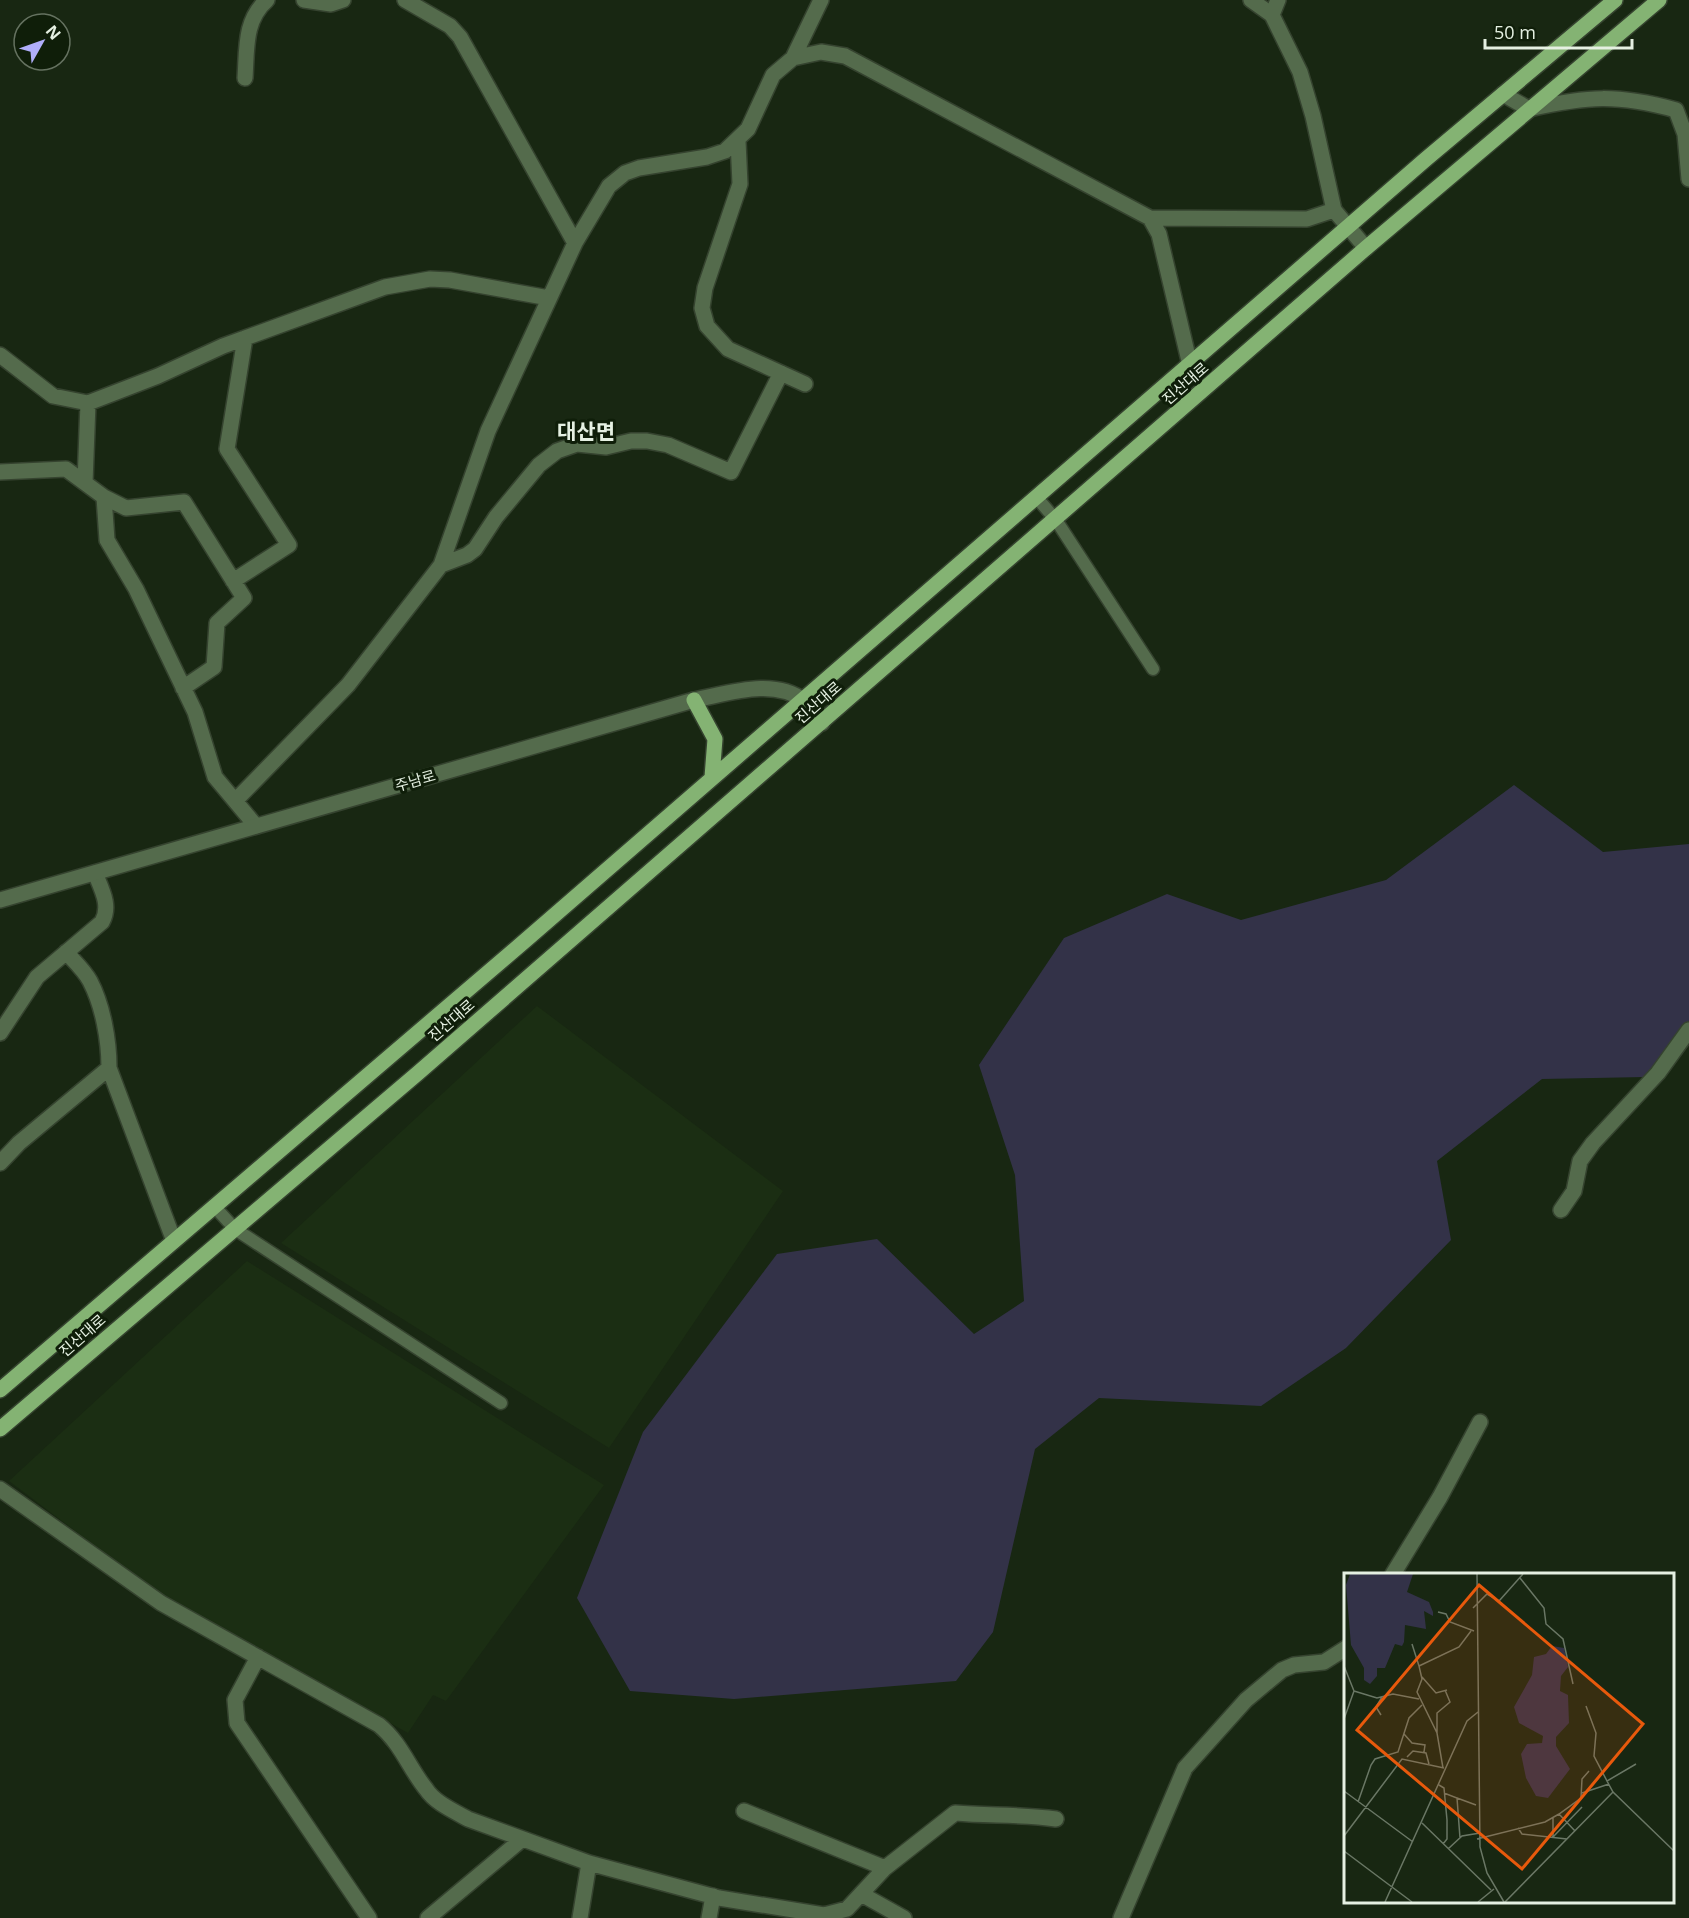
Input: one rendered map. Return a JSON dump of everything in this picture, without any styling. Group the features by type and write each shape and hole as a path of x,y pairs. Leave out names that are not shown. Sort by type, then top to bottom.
{"main road":[{"name":"진산대로","path":"0,1390 527,939 1503,94 1615,0"},
{"name":"진산대로","path":"0,1428 235,1229 822,723 1366,248 1659,0"},
{"path":"694,700 716,739 712,777"}],"street":[{"path":"245,78 249,24 257,9 267,0"},
{"path":"304,0 331,4 343,0"},
{"path":"405,0 450,26 460,37 575,243"},
{"path":"235,801 348,685 441,565 488,431 575,243 609,186 625,172 707,157 725,151 738,141 747,129 773,75 793,58 820,0"},
{"path":"1251,0 1272,15 1300,72 1313,116 1334,210 1366,248"},
{"path":"1272,15 1278,0"},
{"path":"793,58 821,52 845,56 1150,218 1307,219 1334,210"},
{"path":"1503,94 1529,110 1581,98 1651,102 1676,110 1685,134 1689,179"},
{"path":"738,141 740,184 705,288 702,308 707,326 728,349 805,384"},
{"path":"1150,218 1159,234 1190,365"},
{"path":"0,355 53,396 88,403 100,400 245,338 385,287 430,279 450,280 549,298"},
{"path":"233,581 289,545 227,449 245,338"},
{"path":"441,565 476,549 496,517 539,465 557,451 577,444 606,447 631,441 647,441 668,446 731,472 781,373"},
{"path":"85,483 88,403"},
{"path":"0,472 66,469 104,497 126,508 184,502 244,598 217,623 214,667 183,688"},
{"path":"104,497 107,540 136,589 195,712 215,777 256,826"},
{"name":"주남로","path":"0,900 694,700 766,688 783,691 804,700"},
{"path":"804,700 822,723"},
{"path":"0,1033 37,977 102,922 106,914 106,901 95,873"},
{"path":"66,952 89,980 99,1006 109,1047 108,1068 174,1241"},
{"path":"1562,1210 1574,1191 1580,1161 1593,1143 1658,1073 1689,1030"},
{"path":"0,1163 19,1143 108,1068"},
{"path":"1395,1573 1440,1497 1480,1422"},
{"path":"0,1489 161,1603 386,1731 398,1744 426,1791 443,1804 468,1819 520,1840 589,1863 713,1896 824,1915 847,1909 885,1868 955,1813 994,1817 1024,1815 1056,1819"},
{"path":"1121,1918 1185,1768 1246,1700 1282,1670 1294,1665 1324,1662 1344,1649"},
{"path":"258,1657 235,1700 237,1723 369,1918"},
{"path":"744,1811 885,1868"},
{"path":"428,1918 520,1840"},
{"path":"580,1918 589,1863"},
{"path":"862,1895 904,1918"},
{"path":"709,1918 713,1896"}],"lane":[{"path":"1037,498 1056,520 1153,669"},
{"path":"214,1206 235,1229 501,1403"}],"shaded area":[{"path":"1514,785 1603,852 1689,844 1689,1039 1645,1077 1542,1079 1437,1161 1451,1240 1346,1348 1261,1406 1099,1398 1035,1449 993,1632 956,1681 734,1699 630,1691 577,1598 643,1432 777,1254 877,1239 974,1334 1024,1301 1015,1175 979,1065 1064,938 1167,894 1241,920 1386,880"},
{"path":"537,1006 783,1191 609,1448 281,1243"},
{"path":"247,1261 604,1485 446,1701 433,1695 408,1733 161,1596 9,1481"}],"district":[{"name":"대산면","path":"586,431"}]}
